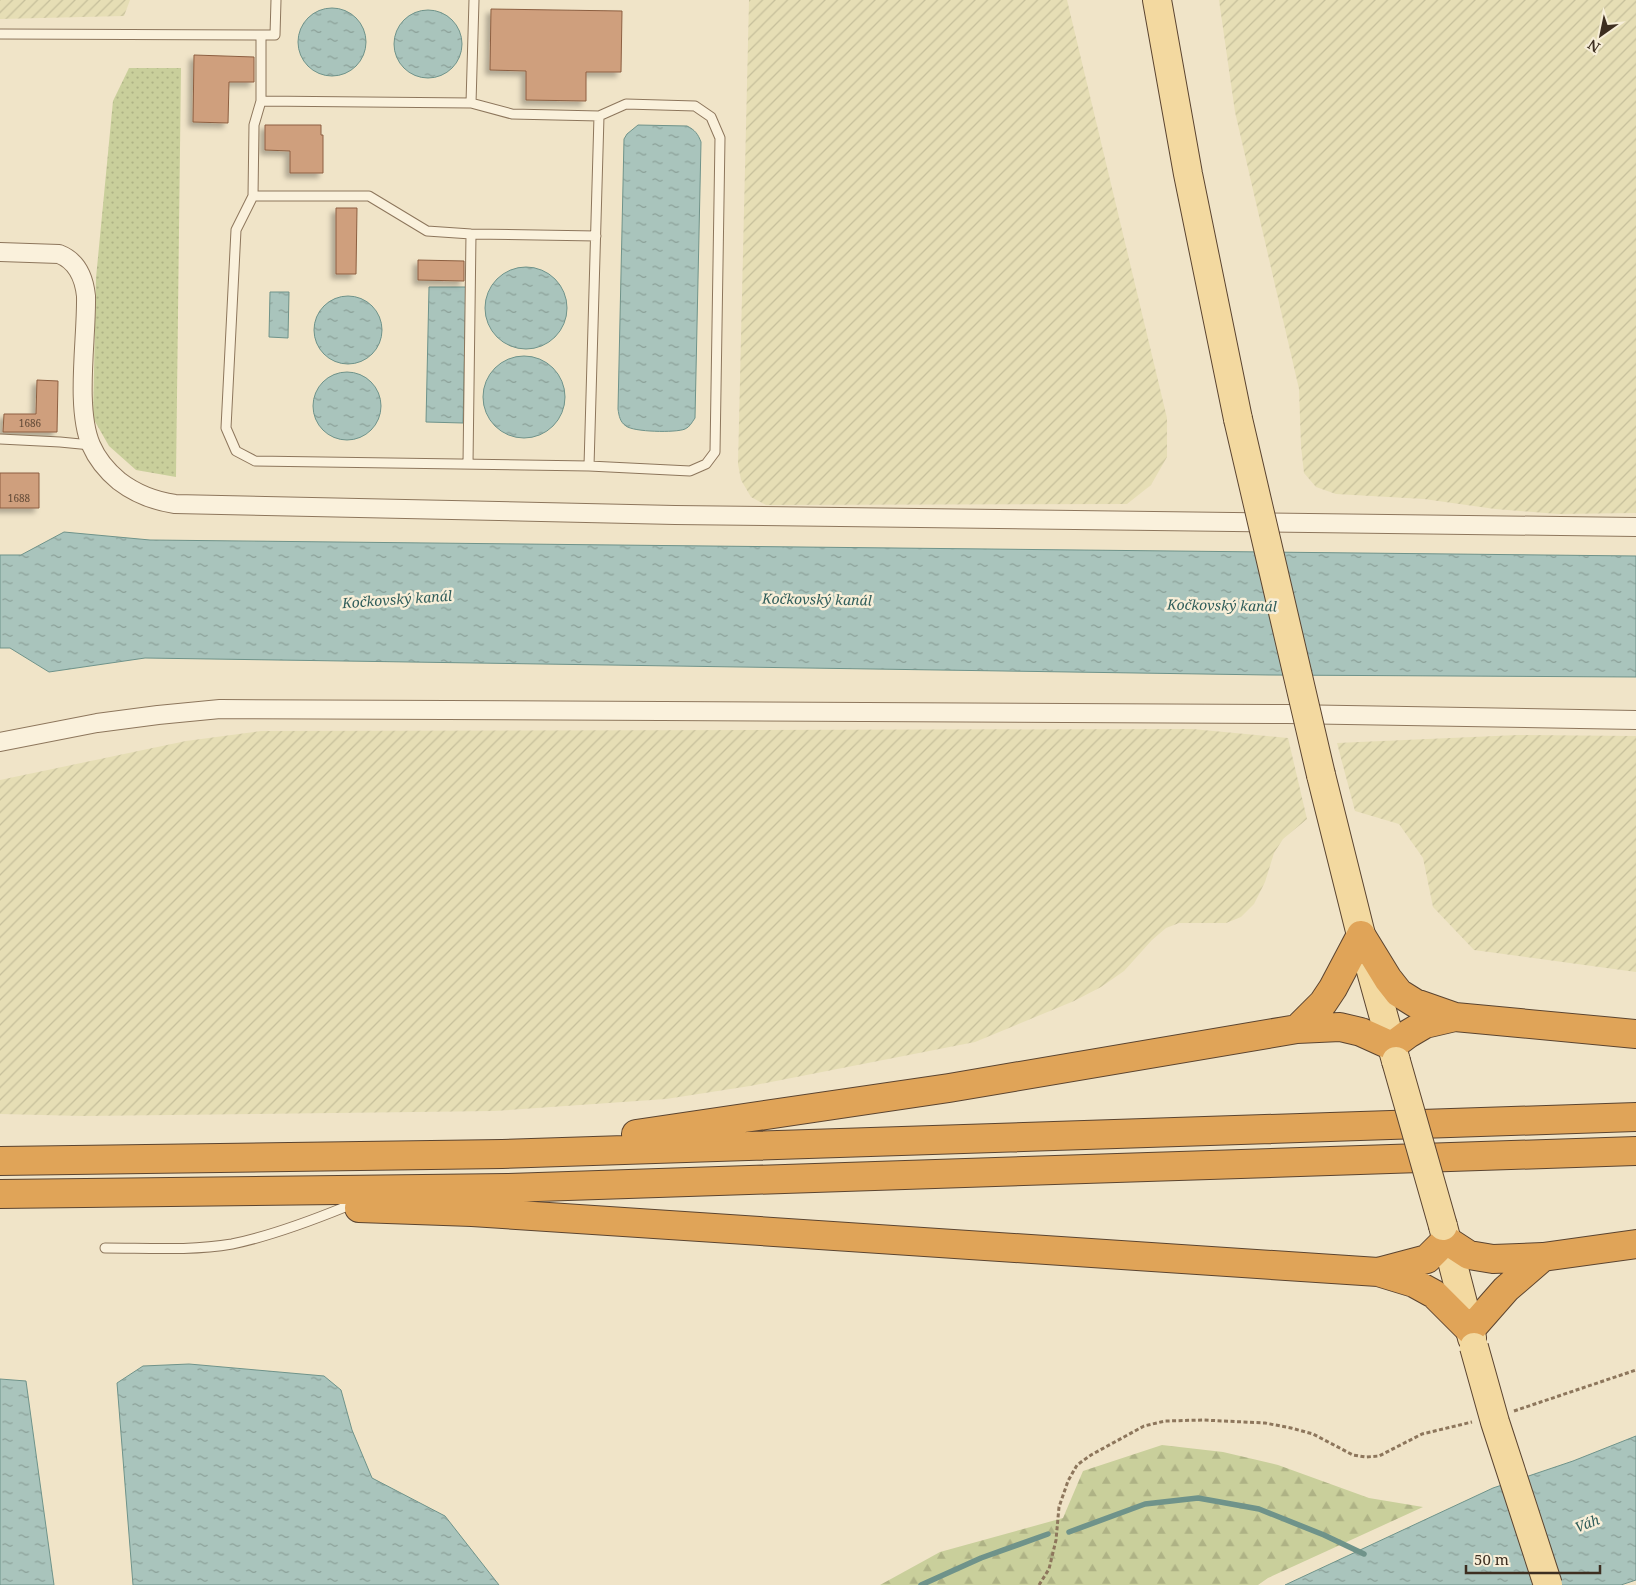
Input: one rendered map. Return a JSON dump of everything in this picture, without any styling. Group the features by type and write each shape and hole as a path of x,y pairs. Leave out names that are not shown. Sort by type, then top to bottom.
{"highway":[{"path":"1297,1028 1328,995 1361,935 1388,979 1399,993 1415,1003 1455,1017 1636,1034"},
{"path":"502,1154 949,1088 1167,1052 1297,1028 1340,1027 1361,1032 1394,1053 1408,1034 1425,1024 1455,1017"},
{"path":"0,1161 502,1154 1636,1117"},
{"path":"0,1194 507,1188 1636,1151"},
{"path":"292,1192 345,1207 472,1212 1378,1272 1414,1283 1434,1294 1472,1339 1506,1289 1543,1257"},
{"path":"1378,1272 1426,1259 1445,1233 1469,1255 1492,1259 1543,1257 1636,1244"}],"main road":[{"path":"1157,0 1194,202 1238,419 1303,700 1361,935 1445,1233 1472,1339 1495,1422 1548,1585"}],"street":[{"path":"0,252 59,254 71,261 79,272 85,286 86,296 83,404 91,445 107,470 136,492 162,502 190,505 675,515 1636,527"},
{"path":"0,742 97,723 158,715 220,710 1277,714 1636,720"}],"lane":[{"path":"0,34 275,35 276,0"},
{"path":"471,103 474,0"},
{"path":"261,35 261,101 254,125 253,196 236,230 226,428 236,451 255,461 589,466 690,471 706,464 715,452 720,138 711,117 694,106 626,104 599,116 512,114 471,103 261,101"},
{"path":"589,466 599,116"},
{"path":"253,196 369,196 427,230 471,234 596,236"},
{"path":"468,464 471,234"},
{"path":"0,439 91,445"},
{"path":"105,1248 199,1248 232,1244 303,1224 345,1207"}],"path":[{"path":"1510,1412 1636,1370"},
{"path":"1039,1585 1050,1568 1056,1540 1059,1507 1068,1481 1077,1465 1091,1455 1144,1426 1165,1421 1203,1420 1265,1423 1313,1434 1353,1455 1366,1457 1379,1456 1422,1434 1472,1422"}],"shaded area":[{"path":"0,0 130,0 124,16 0,19"},
{"path":"749,0 1067,0 1167,418 1167,457 1151,485 1127,504 766,505 751,497 741,480 738,464"},
{"path":"1219,0 1636,0 1636,513 1558,514 1495,509 1424,499 1336,494 1316,487 1304,473 1299,389 1235,112"},
{"path":"1192,729 1288,738 1307,819 1283,839 1274,853 1265,882 1254,904 1241,917 1226,923 1179,923 1166,928 1152,940 1124,971 1101,987 1074,1001 975,1042 750,1086 666,1099 494,1111 84,1116 0,1114 0,780 186,741 261,731"},
{"path":"1518,735 1636,736 1636,972 1474,950 1433,907 1423,858 1399,824 1355,811 1337,743"}],"green space":[{"path":"129,68 181,68 176,477 136,470 109,446 93,418 96,278 113,101"},
{"path":"1162,1445 1223,1452 1278,1465 1369,1498 1423,1507 1268,1578 1258,1585 880,1585 940,1552 1063,1518 1083,1471"}],"water":[{"path":"332,8 345,11 356,18 363,29 366,42 363,55 356,66 345,73 332,76 319,73 308,66 301,55 298,42 301,29 308,18 319,11"},
{"path":"428,10 441,13 452,20 459,31 462,44 459,57 452,68 441,75 428,78 415,75 404,68 397,57 394,44 397,31 404,20 415,13"},
{"path":"638,125 687,126 696,133 701,142 695,418 685,429 673,431 637,430 630,428 621,421 618,409 624,139"},
{"path":"526,267 542,270 555,279 564,292 567,308 564,324 555,337 542,346 526,349 510,346 497,337 488,324 485,308 488,292 497,279 510,270"},
{"path":"429,287 466,287 463,423 426,422"},
{"path":"270,292 289,292 288,338 269,337"},
{"path":"348,296 361,298 372,306 380,317 382,330 380,343 372,354 361,362 348,364 335,362 324,354 316,343 314,330 316,317 324,306 335,298"},
{"path":"524,356 540,360 553,368 561,381 565,397 561,413 553,426 540,434 524,438 508,434 495,426 487,413 483,397 487,381 495,368 508,360"},
{"path":"347,372 360,375 371,382 378,393 381,406 378,419 371,430 360,437 347,440 334,437 323,430 316,419 313,406 316,393 323,382 334,375"},
{"name":"Kočkovský kanál","path":"64,532 150,540 1636,556 1636,677 1269,675 145,658 49,672 10,648 0,648 0,555 21,555"},
{"path":"189,1364 324,1376 341,1390 352,1430 372,1478 445,1516 499,1585 133,1585 117,1383 143,1366"},
{"path":"0,1379 26,1381 54,1585 0,1585"},
{"name":"Váh","path":"1636,1436 1636,1580 1621,1585 1285,1585 1493,1488 1573,1461"}],"building":[{"path":"491,9 622,11 621,72 586,72 586,101 526,100 526,71 490,70"},
{"path":"194,55 254,57 254,82 229,82 228,123 193,122"},
{"path":"265,125 321,125 321,135 323,135 323,173 290,173 290,151 265,150"},
{"path":"336,208 357,208 356,274 336,274"},
{"path":"418,260 464,261 464,281 418,280"},
{"path":"37,380 58,381 57,432 3,432 4,414 36,414"},
{"path":"0,473 39,473 39,508 0,508"}],"waterway":[{"path":"1069,1532 1145,1504 1198,1498 1259,1509 1324,1535 1364,1554"},
{"path":"921,1585 981,1558 1048,1534"}]}
